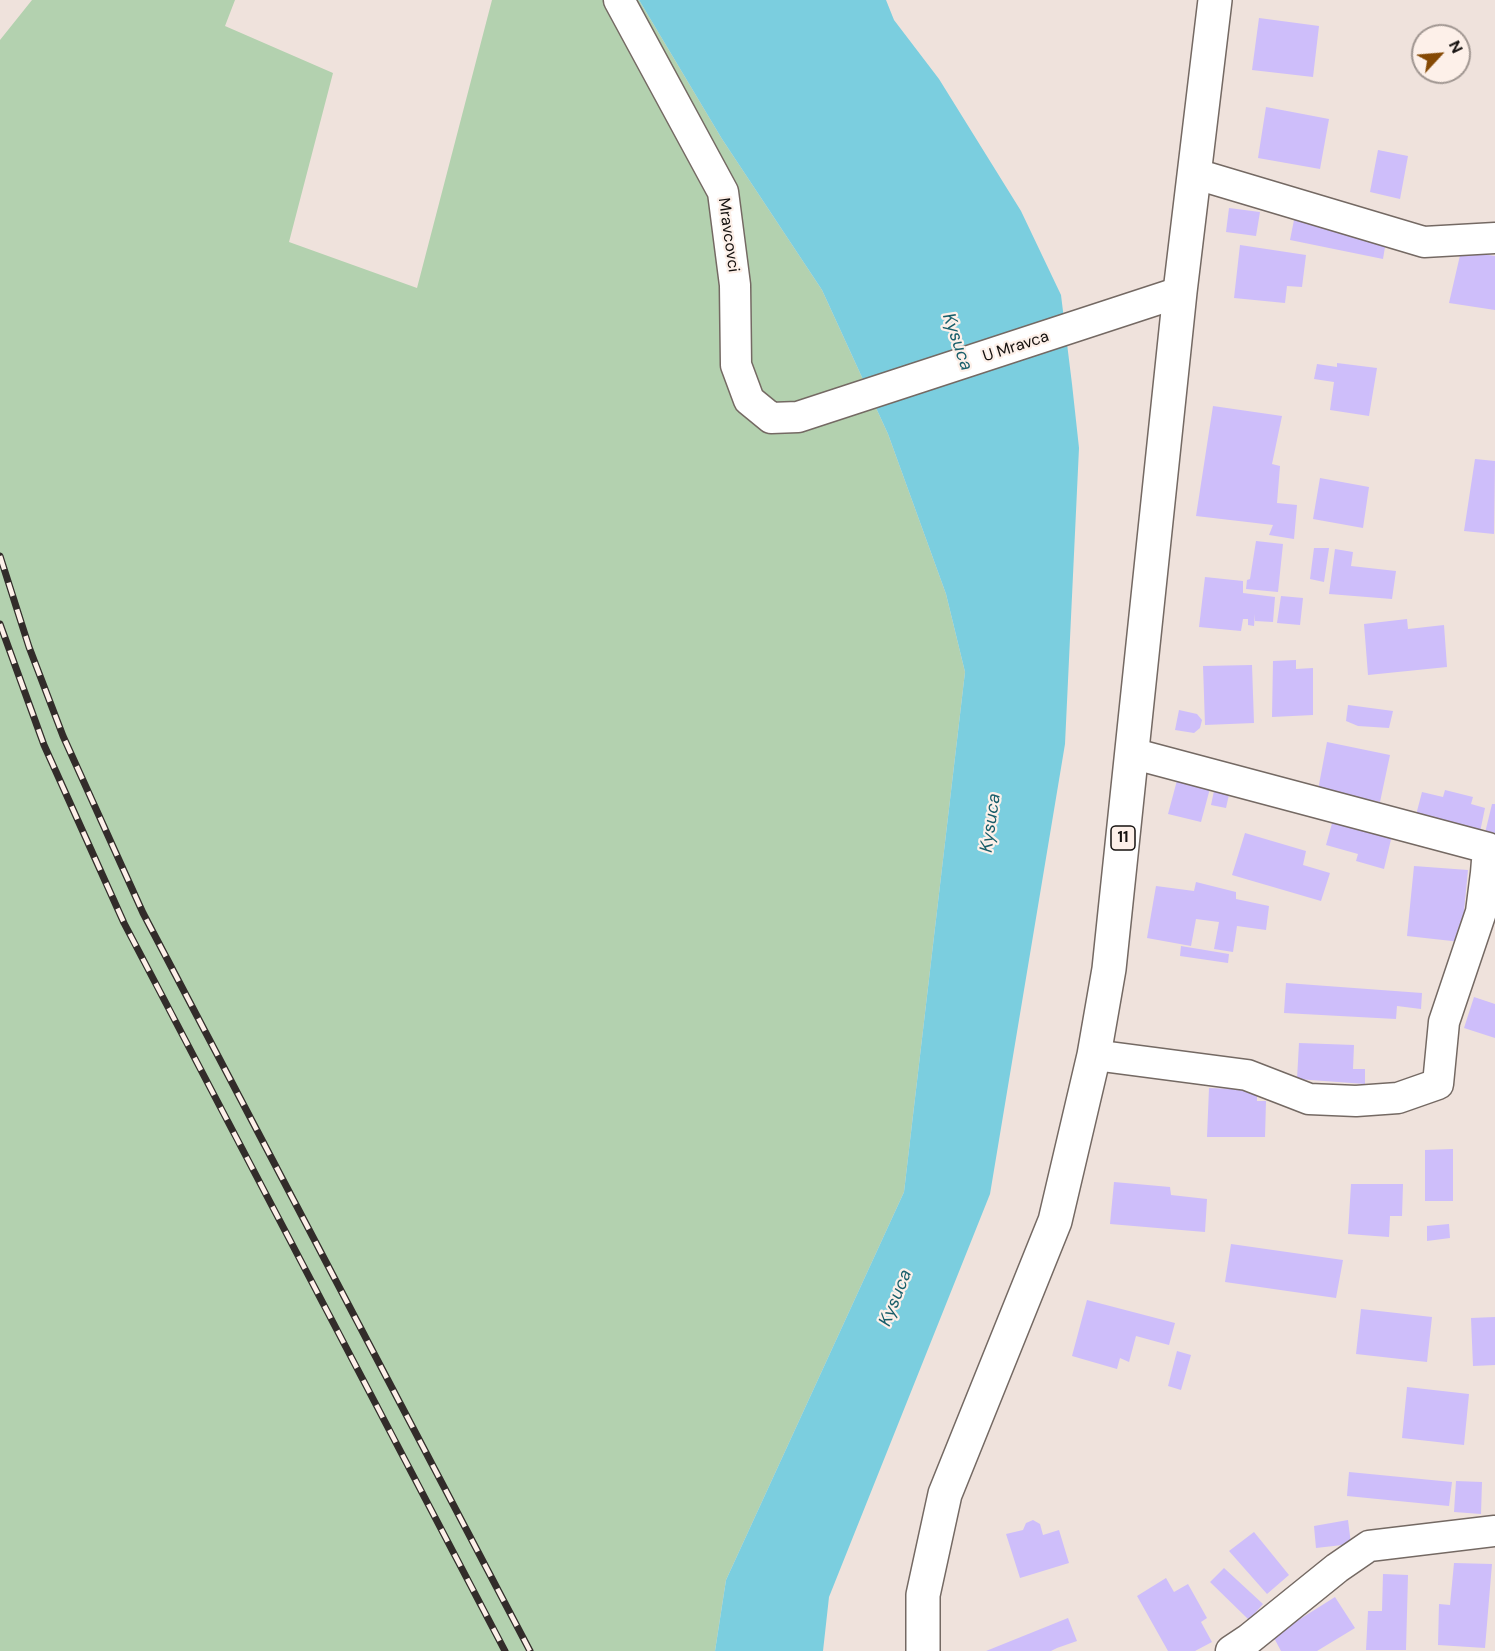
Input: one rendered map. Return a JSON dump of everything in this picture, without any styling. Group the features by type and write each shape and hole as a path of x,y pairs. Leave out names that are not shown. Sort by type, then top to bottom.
{"main road":[{"name":"11","path":"923,1651 923,1595 945,1494 1055,1221 1094,1055 1109,969 1180,292 1196,174 1215,0"}],"street":[{"name":"Mravcovci","path":"619,0 723,192 735,285 736,365 749,400 771,418 798,417 834,405"},
{"path":"1196,174 1424,242 1495,238"},
{"name":"U Mravca","path":"834,405 1131,310 1180,292"},
{"path":"1094,1055 1247,1075 1309,1099 1356,1101 1398,1098 1437,1084 1444,1022 1481,912 1492,849 1131,753"},
{"path":"1231,1651 1337,1568 1369,1546 1495,1531"}],"green space":[{"path":"32,0 235,0 225,26 333,73 289,242 417,288 492,0 639,0 722,139 822,290 888,434 946,594 965,672 904,1192 726,1580 715,1651 0,1651 0,40"}],"water":[{"name":"Kysuca","path":"639,0 886,0 894,20 939,79 1021,211 1061,295 1072,384 1079,448 1065,744 990,1194 829,1597 823,1651 715,1651 726,1580 904,1192 965,672 946,594 888,434 822,290 722,139"}],"building":[{"path":"1259,18 1319,26 1313,77 1252,70"},
{"path":"1266,107 1329,119 1320,169 1258,158"},
{"path":"1378,150 1408,156 1400,199 1370,192"},
{"path":"1229,208 1260,212 1256,236 1226,232"},
{"path":"1295,215 1387,235 1383,259 1290,240"},
{"path":"1240,245 1306,255 1302,287 1287,286 1285,303 1234,298"},
{"path":"1461,251 1495,256 1495,310 1449,303"},
{"path":"1337,363 1377,368 1369,416 1330,410 1334,382 1314,379 1317,364 1337,367"},
{"path":"1213,406 1282,416 1272,464 1280,466 1277,503 1297,505 1294,539 1269,535 1273,525 1196,516"},
{"path":"1475,459 1495,461 1494,534 1464,531"},
{"path":"1320,478 1369,487 1363,528 1313,519"},
{"path":"1256,541 1283,544 1278,592 1246,589 1247,580 1250,579"},
{"path":"1314,548 1329,548 1324,582 1310,579"},
{"path":"1335,549 1353,552 1351,566 1396,571 1392,599 1329,594"},
{"path":"1205,577 1243,581 1243,593 1275,597 1273,622 1255,621 1255,614 1254,626 1248,625 1248,619 1243,619 1241,631 1199,627"},
{"path":"1281,596 1303,598 1300,625 1277,623"},
{"path":"1407,619 1408,629 1444,625 1447,667 1368,675 1364,624"},
{"path":"1296,660 1296,669 1313,668 1313,715 1272,717 1273,661"},
{"path":"1252,665 1254,723 1205,725 1203,666"},
{"path":"1348,705 1393,711 1389,728 1358,726 1346,721"},
{"path":"1179,710 1197,714 1202,720 1200,728 1194,733 1175,730"},
{"path":"1327,742 1390,755 1380,802 1318,790"},
{"path":"1179,773 1212,781 1201,822 1168,814"},
{"path":"1215,786 1230,790 1226,808 1211,805"},
{"path":"1445,790 1473,797 1471,804 1485,808 1480,832 1416,815 1422,792 1443,797"},
{"path":"1492,804 1495,804 1495,835 1485,833"},
{"path":"1334,816 1393,831 1384,869 1356,861 1358,854 1326,845"},
{"path":"1245,833 1306,851 1303,865 1330,873 1321,901 1232,875"},
{"path":"1414,866 1468,870 1461,942 1407,936"},
{"path":"1196,882 1236,892 1236,899 1269,906 1266,930 1237,926 1233,952 1214,949 1219,922 1196,919 1191,946 1147,938 1156,886 1194,891"},
{"path":"1181,946 1229,954 1228,963 1180,956"},
{"path":"1286,983 1422,993 1421,1009 1397,1006 1396,1019 1284,1013"},
{"path":"1474,997 1495,1004 1495,1038 1464,1028"},
{"path":"1299,1043 1354,1045 1353,1069 1365,1069 1365,1084 1297,1079"},
{"path":"1209,1088 1257,1090 1257,1101 1266,1101 1265,1137 1207,1137"},
{"path":"1453,1149 1453,1201 1425,1201 1425,1150"},
{"path":"1114,1182 1170,1187 1171,1195 1207,1199 1205,1232 1110,1224"},
{"path":"1351,1184 1403,1184 1402,1216 1390,1216 1389,1237 1348,1234"},
{"path":"1449,1224 1450,1238 1427,1241 1427,1226"},
{"path":"1231,1244 1343,1260 1336,1298 1225,1282"},
{"path":"1087,1300 1175,1323 1169,1345 1136,1336 1129,1362 1120,1358 1117,1369 1072,1356"},
{"path":"1361,1309 1432,1317 1427,1362 1356,1354"},
{"path":"1495,1317 1495,1365 1473,1366 1471,1318"},
{"path":"1177,1351 1191,1355 1181,1390 1168,1386"},
{"path":"1407,1387 1469,1394 1464,1445 1402,1438"},
{"path":"1349,1472 1452,1482 1449,1506 1347,1496"},
{"path":"1456,1481 1482,1482 1481,1514 1454,1512"},
{"path":"1033,1520 1040,1524 1043,1535 1059,1530 1069,1563 1020,1578 1006,1534 1023,1530 1026,1523"},
{"path":"1348,1520 1351,1544 1316,1548 1314,1526"},
{"path":"1254,1532 1289,1575 1267,1594 1229,1551"},
{"path":"1454,1563 1492,1564 1485,1648 1438,1645 1439,1604 1450,1605"},
{"path":"1224,1568 1263,1604 1249,1620 1210,1582"},
{"path":"1383,1574 1408,1575 1406,1650 1366,1650 1368,1611 1382,1611"},
{"path":"1166,1578 1174,1592 1188,1584 1207,1618 1201,1622 1212,1642 1195,1651 1168,1651 1137,1596"},
{"path":"1335,1597 1355,1628 1317,1651 1281,1651 1273,1636"},
{"path":"1068,1618 1077,1641 1051,1651 986,1651"}],"railway":[{"path":"0,556 29,647 63,736 143,913 530,1651"},
{"path":"0,624 44,745 124,923 505,1651"}]}
